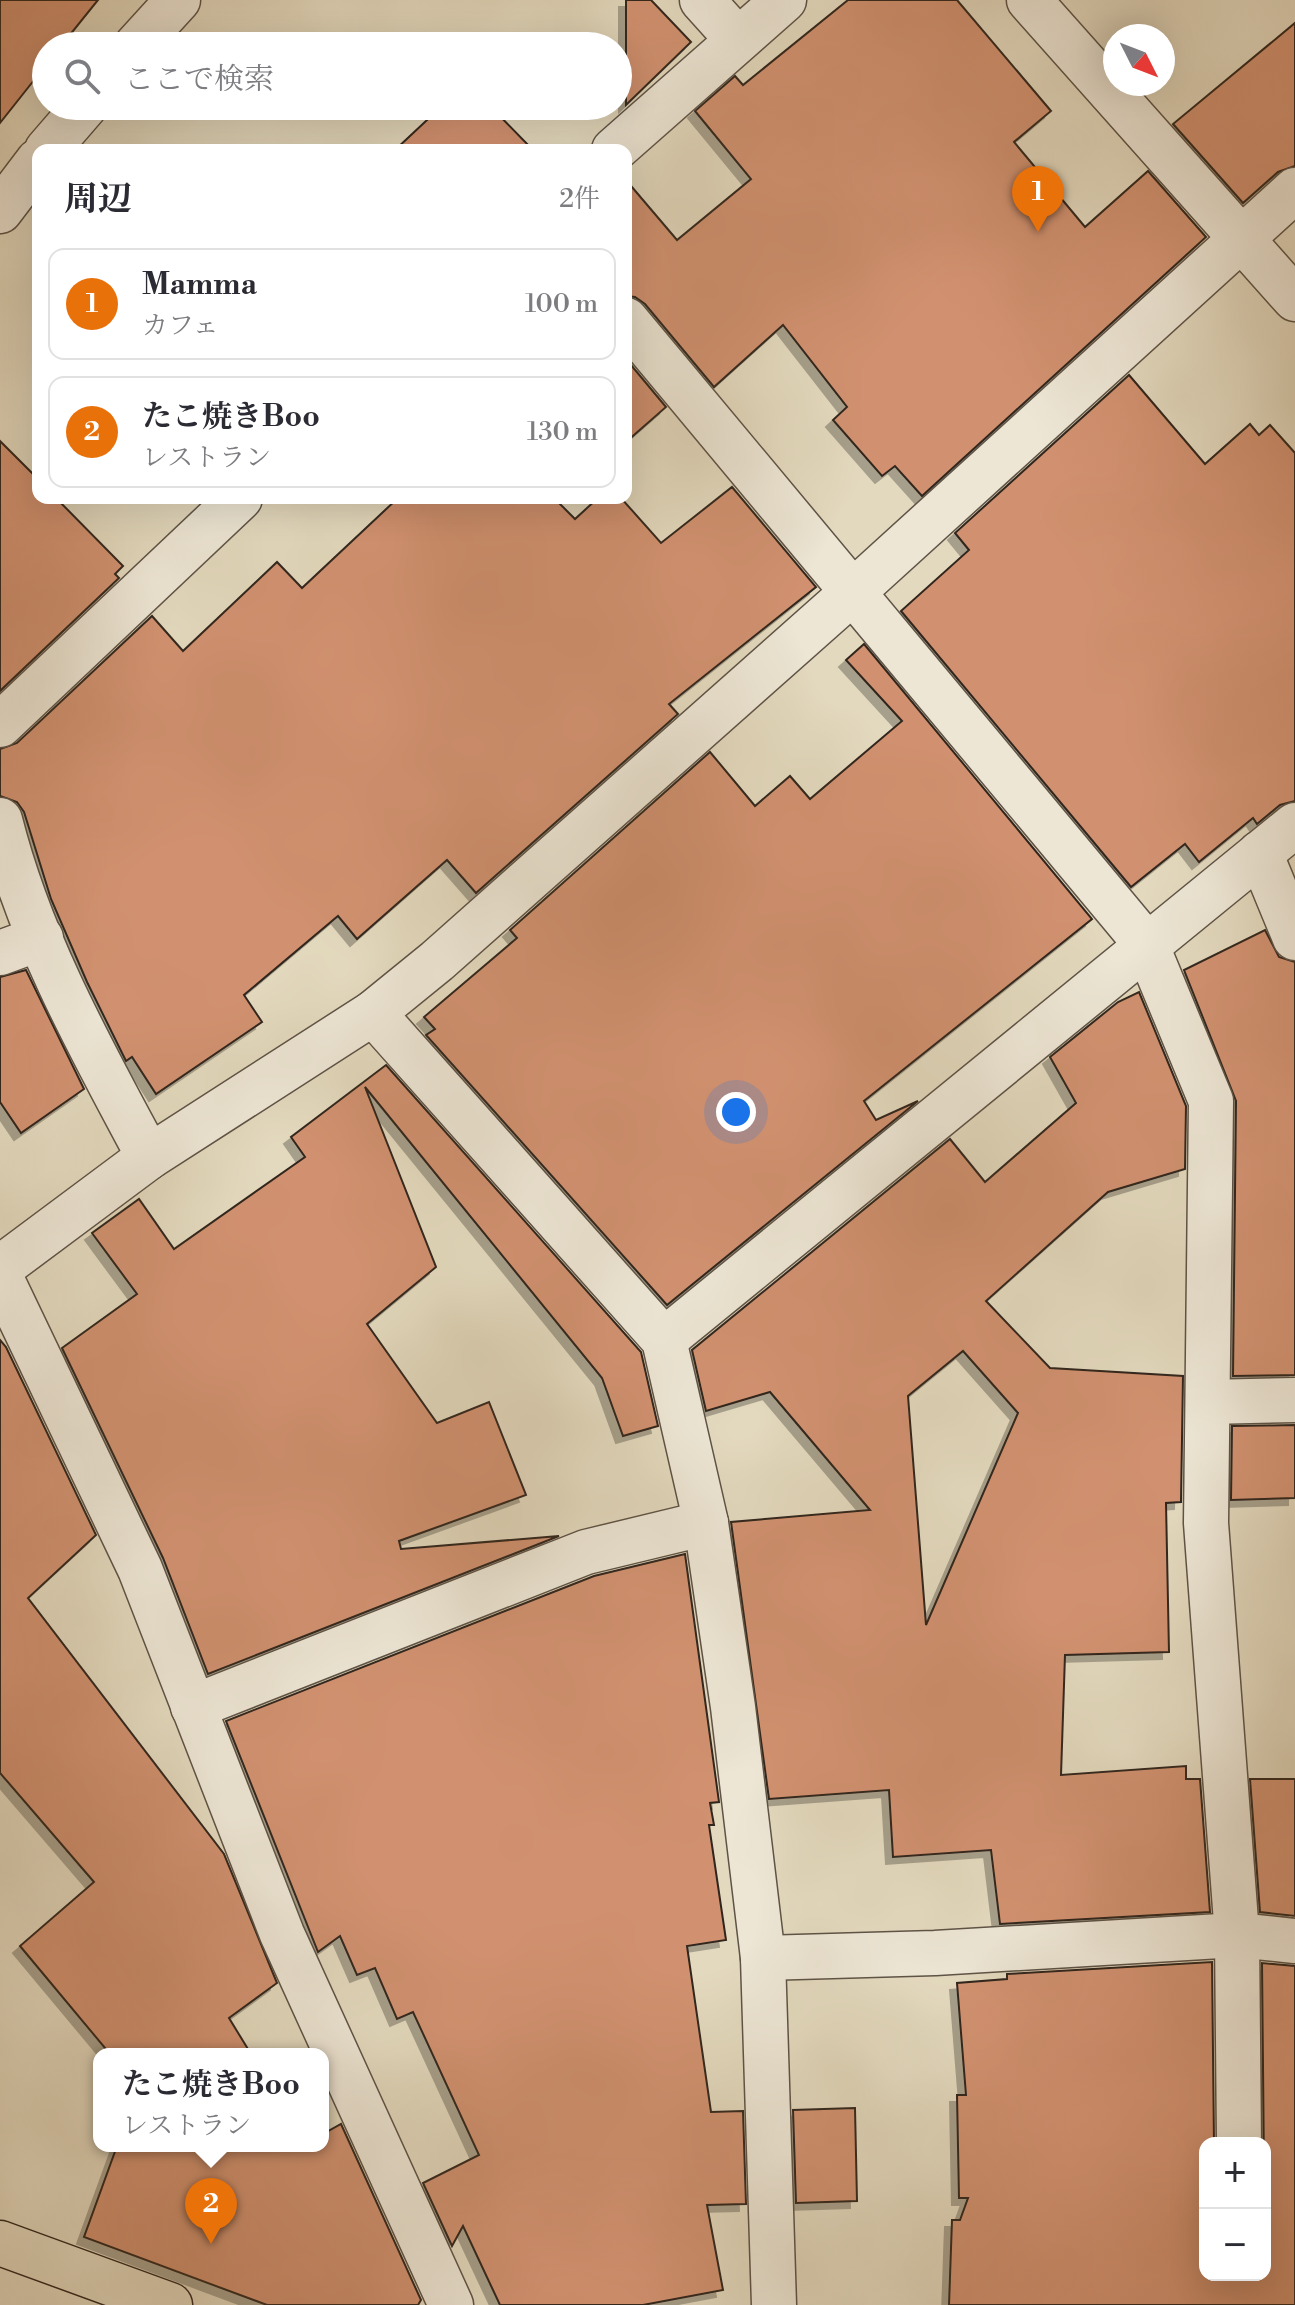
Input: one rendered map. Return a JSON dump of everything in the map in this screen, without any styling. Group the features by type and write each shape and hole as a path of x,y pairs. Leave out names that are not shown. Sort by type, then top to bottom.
{"main road":[{"path":"0,2243 170,2305"}],"street":[{"path":"149,32 178,0"},
{"path":"702,0 738,40"},
{"path":"621,144 784,0"},
{"path":"1029,0 1295,299"},
{"path":"52,144 73,120"},
{"path":"0,211 32,169"},
{"path":"0,1268 149,1157 373,1013 449,951 854,591 1295,190"},
{"path":"632,327 1146,944 1211,1101 1206,1523 1237,1935 1239,2137"},
{"path":"0,725 234,504"},
{"path":"0,820 10,859 74,1019 149,1157"},
{"path":"664,1340 1295,825"},
{"path":"1260,853 1295,938"},
{"path":"0,953 41,938"},
{"path":"373,1013 664,1340 706,1523 733,1707 763,1958 774,2305"},
{"path":"0,1276 140,1569 282,1934 451,2305"},
{"path":"1208,1402 1295,1400"},
{"path":"193,1707 586,1552 706,1523"},
{"path":"763,1958 935,1953 1237,1935 1295,1941"}],"building":[{"path":"0,0 98,0 72,32 32,32 32,83 0,123"},
{"path":"626,0 651,0 691,42 632,99 632,32 626,32"},
{"path":"848,0 957,0 1051,111 1014,142 1085,227 1148,171 1206,237 922,496 895,466 882,476 833,420 847,407 783,325 714,387 645,304 632,297 632,187 677,240 751,179 695,111 735,76 743,85"},
{"path":"1295,23 1295,166 1278,172 1243,203 1173,124"},
{"path":"427,120 504,120 527,144 401,144"},
{"path":"632,366 666,407 632,437"},
{"path":"1129,375 1205,464 1250,424 1259,435 1270,425 1295,453 1295,801 1280,805 1257,824 1253,818 1199,862 1185,844 1131,887 901,611 969,550 955,533"},
{"path":"0,441 32,473 32,504 62,504 123,566 115,574 119,578 0,691"},
{"path":"732,487 816,587 669,704 678,714 476,893 447,860 357,939 338,916 244,995 262,1022 156,1094 132,1057 126,1061 87,982 51,899 24,812 17,802 0,796 0,749 17,743 152,616 183,651 277,562 302,588 392,504 560,504 575,519 591,504 626,504 661,543"},
{"path":"864,644 1092,919 864,1101 876,1120 918,1101 667,1305 426,1035 435,1029 424,1017 517,938 510,930 710,752 755,806 790,776 810,799 902,721 846,660"},
{"path":"1265,930 1279,957 1295,962 1295,1375 1233,1376 1236,1101 1184,970"},
{"path":"26,970 84,1089 21,1133 0,1102 0,977"},
{"path":"1139,992 1186,1106 1185,1169 1108,1192 986,1301 1050,1368 1183,1376 1181,1502 1166,1503 1169,1652 1065,1655 1061,1775 1186,1766 1186,1779 1200,1779 1210,1912 1000,1924 991,1850 893,1857 889,1790 769,1799 731,1522 870,1510 770,1392 706,1411 692,1350 950,1139 985,1182 1076,1103 1050,1057 1118,1002","holes":["963,1351 1018,1413 926,1625 908,1396"]},
{"path":"386,1065 641,1352 658,1426 623,1436 602,1378 365,1087 436,1267 367,1324 437,1423 489,1402 526,1495 399,1541 401,1549 559,1536 208,1674 163,1558 62,1348 137,1294 92,1233 139,1199 174,1249 305,1157 291,1137"},
{"path":"0,1340 96,1535 28,1598 224,1854 277,1983 229,2018 247,2048 105,2048 20,1946 94,1882 0,1773"},
{"path":"1295,1425 1295,1498 1231,1500 1232,1426"},
{"path":"685,1554 719,1802 710,1803 714,1825 709,1825 726,1940 687,1946 711,2112 743,2111 746,2204 707,2205 723,2290 643,2305 500,2305 463,2226 452,2246 423,2183 479,2155 413,2012 397,2019 375,1968 357,1975 340,1936 318,1952 226,1721 594,1576"},
{"path":"1250,1779 1295,1779 1295,1916 1260,1912"},
{"path":"1212,1962 1214,2137 1199,2137 1199,2281 1271,2281 1271,2137 1264,2137 1262,1963 1295,1966 1295,2305 949,2305 952,2220 960,2220 968,2198 959,2198 957,2095 966,2095 957,1983 1007,1979 1007,1974"},
{"path":"855,2108 857,2201 796,2203 793,2110"},
{"path":"341,2124 421,2300 418,2305 267,2305 84,2237 115,2152 329,2152 329,2131"}],"place":[{"name":"Mamma","path":"1038,232"},
{"name":"たこ焼きBoo","path":"211,2244"}]}
